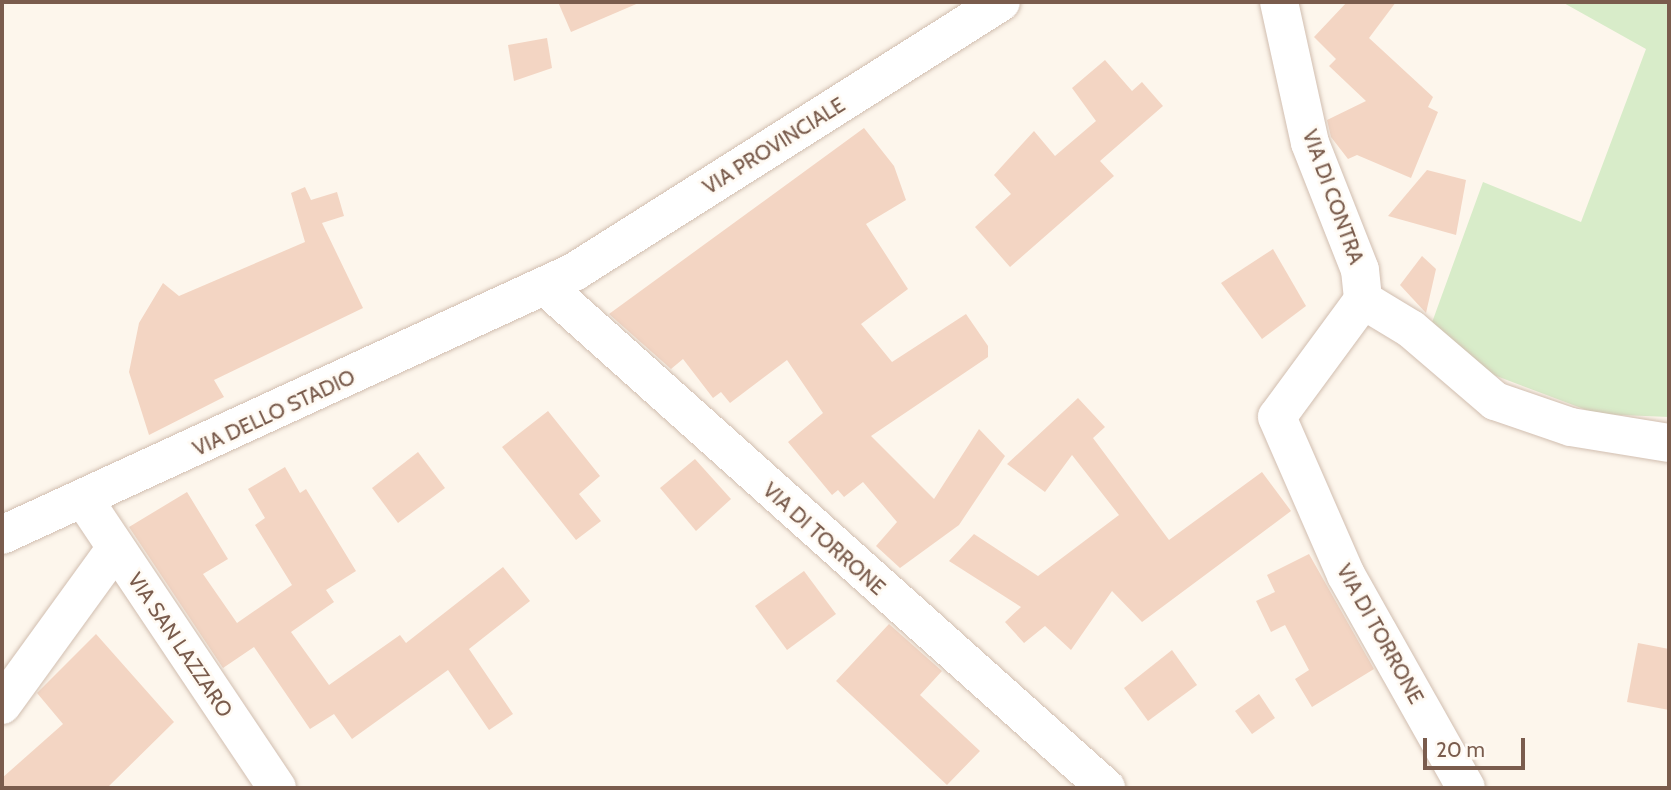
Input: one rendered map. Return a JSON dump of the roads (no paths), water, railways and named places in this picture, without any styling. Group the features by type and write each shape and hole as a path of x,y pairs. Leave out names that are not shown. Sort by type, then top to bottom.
{"street":[{"name":"VIA PROVINCIALE","path":"545,286 1001,2"},
{"name":"VIA DI CONTRA","path":"1279,2 1310,143 1360,270 1363,300"},
{"name":"VIA DELLO STADIO","path":"2,534 85,501 545,286"},
{"name":"VIA DI TORRONE","path":"545,286 1106,788"},
{"name":"VIA DI TORRONE","path":"1363,300 1277,417 1340,564 1466,788"},
{"path":"1363,300 1410,329 1495,401 1571,427 1669,443"},
{"name":"VIA SAN LAZZARO","path":"85,501 277,788"},
{"path":"2,705 115,549"}]}
